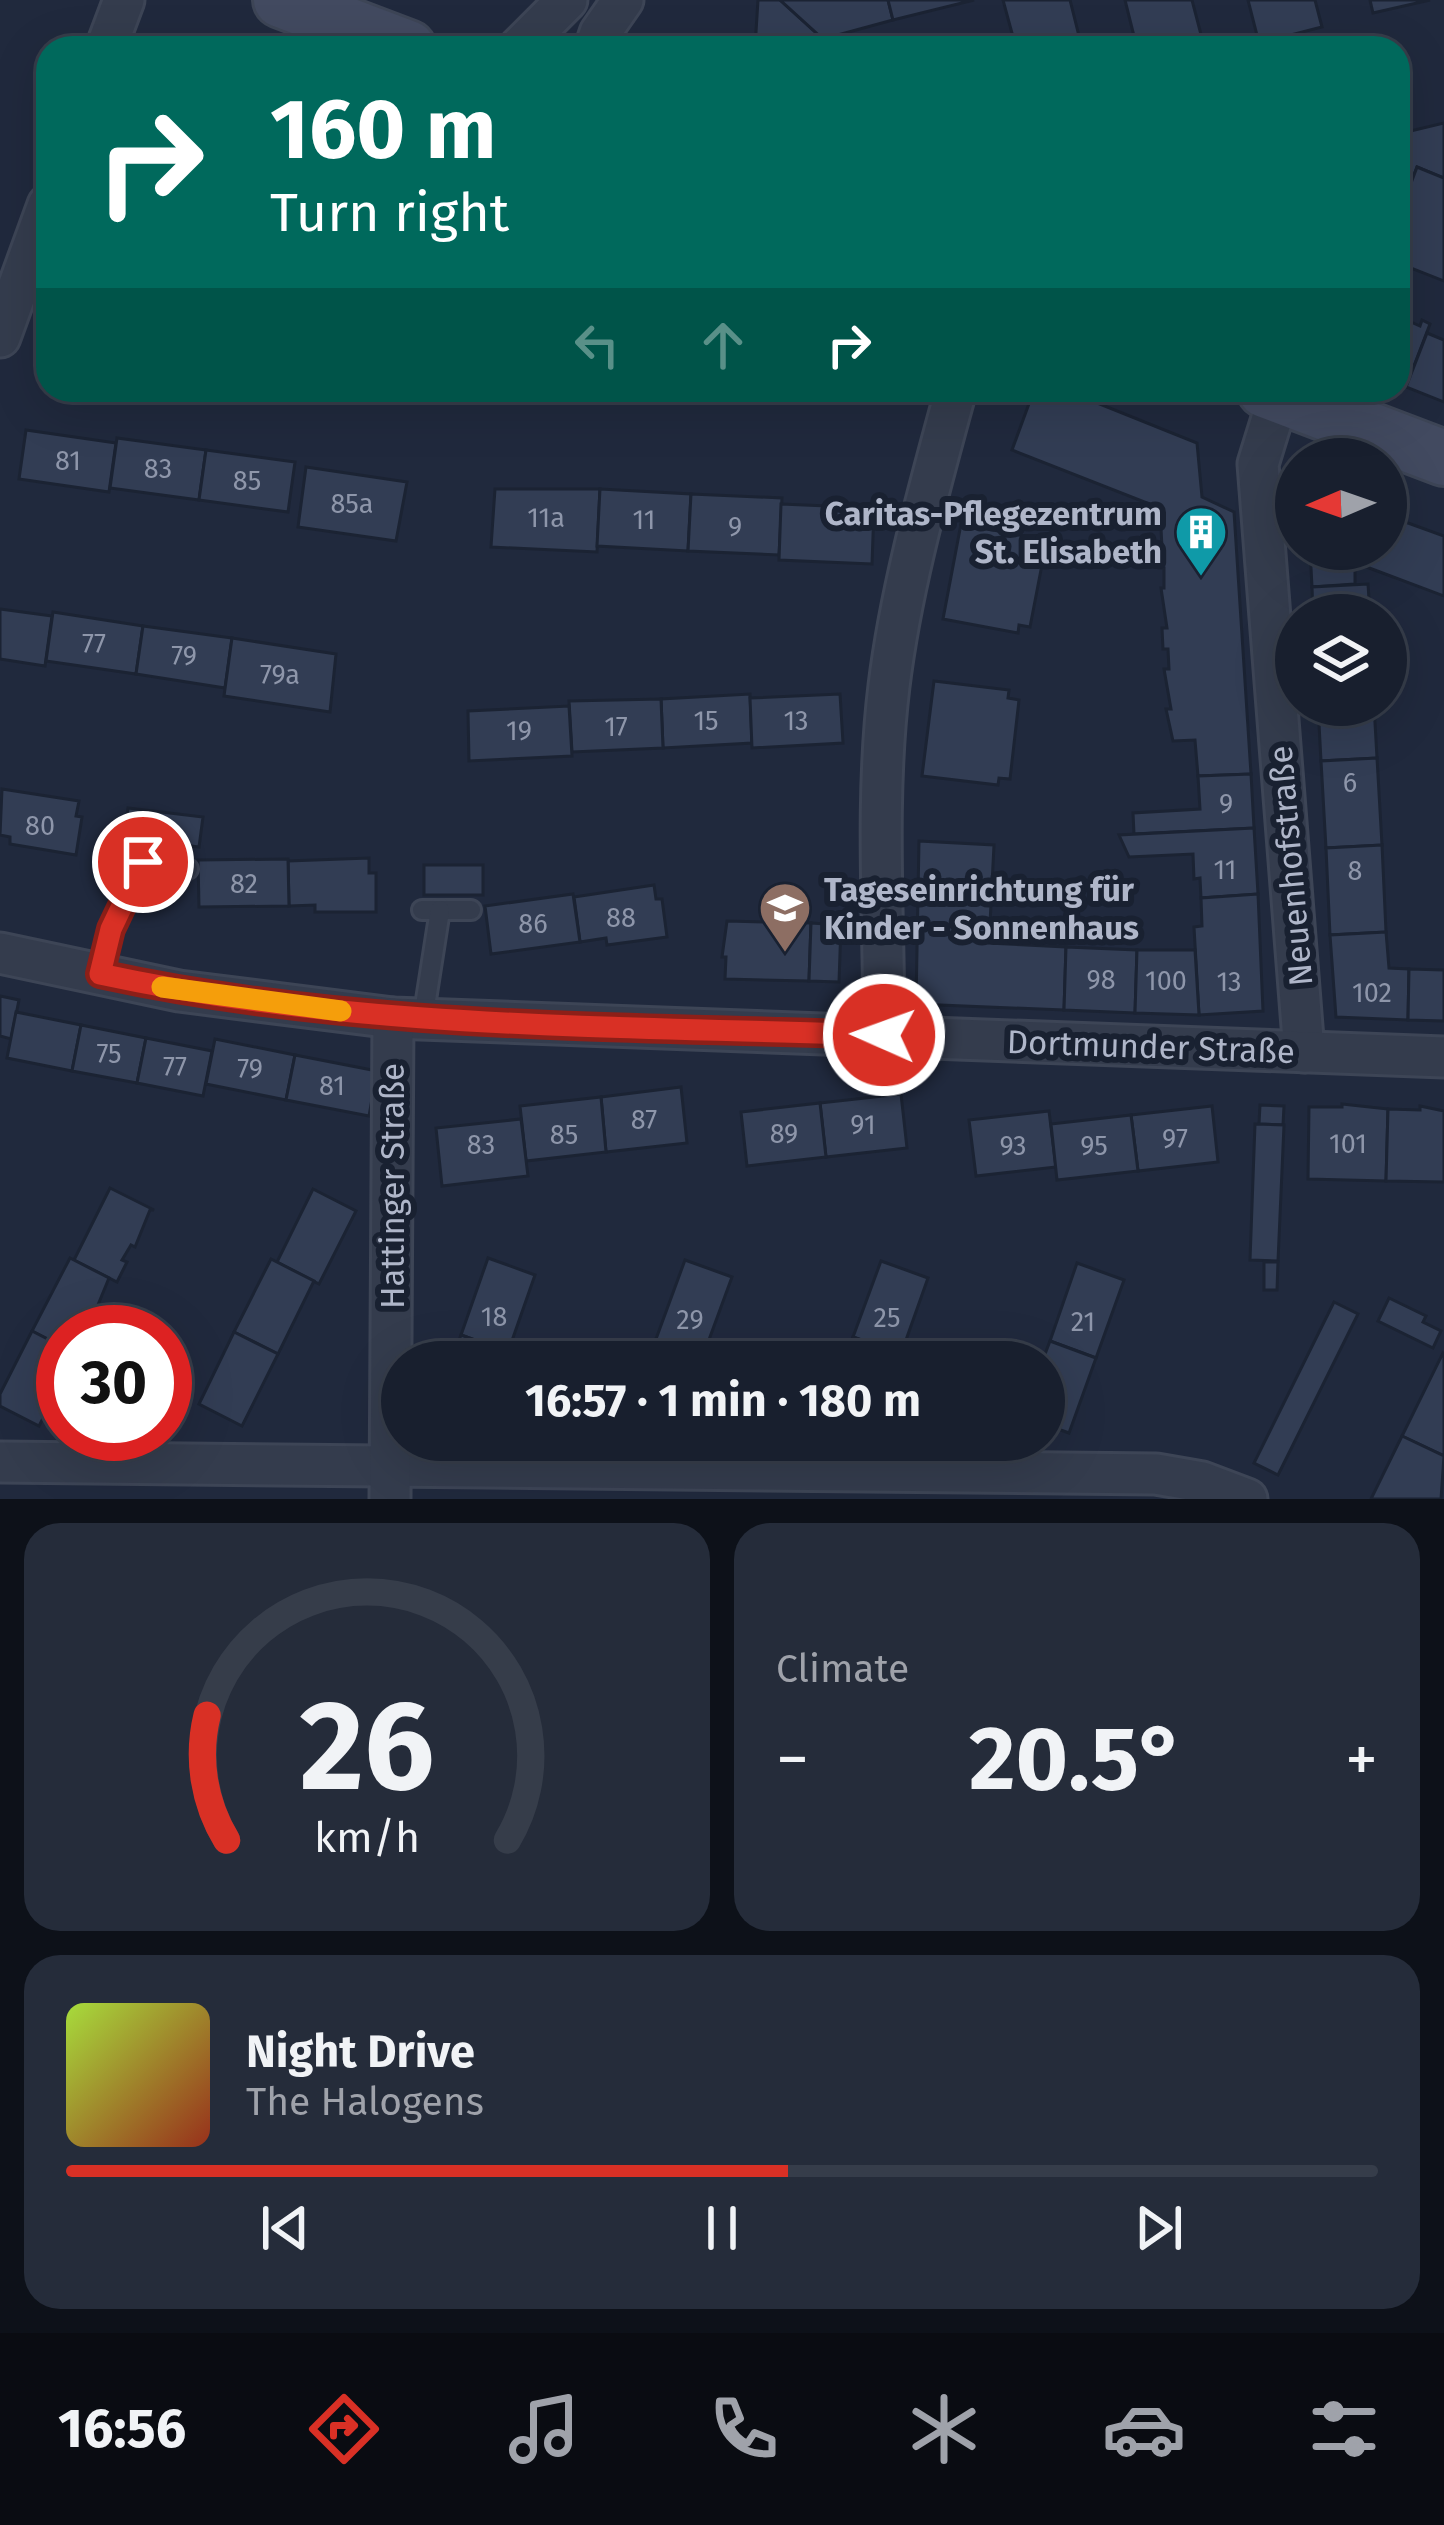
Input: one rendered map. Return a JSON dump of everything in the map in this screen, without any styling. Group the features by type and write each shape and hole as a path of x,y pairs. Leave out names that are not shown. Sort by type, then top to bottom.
{"street":[{"path":"110,36 124,0"},
{"path":"284,0 377,36"},
{"path":"531,36 567,0"},
{"path":"598,36 623,0"},
{"path":"0,337 36,239"},
{"path":"884,1035 884,759 889,685 953,402"},
{"name":"Neuenhofstraße","path":"1270,402 1258,464 1304,1052"},
{"path":"1300,402 1444,458"},
{"name":"Dortmunder Straße","path":"0,953 178,991 408,1018 1444,1057"},
{"name":"Hattinger Straße","path":"390,1482 408,1018"},
{"path":"0,1462 390,1482 1156,1474 1202,1482 1247,1499"}],"lane":[{"path":"123,859 188,869"},
{"path":"100,974 111,929 143,862"},
{"path":"408,1018 431,910 471,910"}],"building":[{"path":"758,0 780,0 820,36 756,36"},
{"path":"780,0 888,0 893,20 820,36"},
{"path":"888,0 974,0 893,20"},
{"path":"1003,0 1070,0 1079,36 1013,36"},
{"path":"1125,0 1192,0 1201,36 1134,36"},
{"path":"1248,0 1315,0 1322,27 1287,36 1257,36"},
{"path":"1370,0 1430,0 1373,13"},
{"path":"1444,123 1444,178 1417,167 1410,186 1410,131"},
{"path":"1417,167 1444,178 1444,281 1410,268 1410,186"},
{"path":"1410,322 1430,324 1410,376"},
{"path":"1427,333 1444,340 1444,402 1410,389"},
{"name":"Caritas-Pflegezentrum St. Elisabeth","path":"1030,402 1095,402 1197,443 1202,497 1234,512 1251,774 1198,776 1195,740 1173,741 1166,709 1171,709 1164,669 1169,669 1168,649 1163,649 1162,628 1167,628 1161,588 1164,568 1159,568 1160,508 1012,450"},
{"path":"26,430 116,443 109,492 19,479"},
{"path":"117,438 206,450 199,500 110,488"},
{"path":"206,450 295,462 288,512 199,500"},
{"path":"306,467 407,482 396,541 298,527"},
{"path":"495,489 600,489 597,552 491,547"},
{"path":"600,489 691,494 688,551 597,546"},
{"path":"691,494 782,498 779,555 688,551"},
{"path":"781,504 874,508 872,564 779,560"},
{"path":"1407,523 1444,536 1444,596 1375,570 1407,570"},
{"path":"961,524 1035,538 1034,547 1045,549 1030,627 1019,625 1018,633 943,619"},
{"path":"1311,570 1355,570 1355,584 1312,587"},
{"path":"1368,584 1369,594 1312,594 1312,587"},
{"path":"0,609 52,616 45,666 0,659"},
{"path":"53,612 143,626 136,674 46,661"},
{"path":"143,626 232,638 225,688 136,674"},
{"path":"232,638 336,654 330,712 224,696"},
{"path":"934,681 1009,690 1008,698 1019,700 1010,779 999,778 998,785 922,776"},
{"path":"750,694 752,743 663,748 661,699"},
{"path":"840,694 843,743 752,748 750,698"},
{"path":"661,699 663,748 572,752 569,701"},
{"path":"569,706 572,756 469,761 468,711"},
{"path":"1319,726 1375,726 1377,758 1321,761"},
{"path":"1377,758 1382,845 1326,848 1321,761"},
{"path":"1251,774 1254,828 1134,834 1133,813 1200,809 1198,776"},
{"path":"2,789 79,801 76,816 82,817 76,855 10,844 10,837 0,835"},
{"path":"128,808 203,817 199,847 124,838"},
{"path":"1254,828 1258,894 1201,898 1193,854 1129,857 1119,835"},
{"path":"919,841 994,845 989,943 1066,947 1064,1010 916,1004"},
{"path":"1382,845 1386,932 1330,935 1326,848"},
{"path":"369,858 369,873 376,873 376,912 315,912 315,905 289,906 288,861"},
{"path":"288,859 289,906 199,907 198,860"},
{"path":"424,865 483,865 483,895 424,895"},
{"path":"654,885 656,899 662,899 667,937 607,945 606,938 580,942 574,897"},
{"path":"573,894 580,942 491,954 485,906"},
{"path":"1258,894 1263,1011 1199,1015 1194,927 1202,926 1201,898"},
{"path":"727,921 811,923 809,981 725,979 726,957 722,957"},
{"path":"811,923 841,925 839,982 809,981"},
{"path":"1386,932 1389,968 1409,969 1408,1020 1336,1017 1330,935"},
{"path":"1066,947 1137,950 1135,1013 1064,1010"},
{"path":"1137,950 1195,950 1199,1015 1135,1013"},
{"path":"1409,969 1444,970 1444,1021 1408,1020"},
{"path":"0,996 19,1000 11,1039 0,1036"},
{"path":"16,1012 81,1025 72,1071 7,1058"},
{"path":"81,1025 146,1038 137,1083 72,1071"},
{"path":"146,1038 212,1051 203,1096 137,1083"},
{"path":"215,1039 295,1055 286,1100 206,1084"},
{"path":"295,1055 377,1071 369,1116 286,1100"},
{"path":"681,1087 687,1143 606,1152 601,1097"},
{"path":"901,1094 907,1148 826,1157 820,1103"},
{"path":"601,1097 606,1152 526,1161 520,1106"},
{"path":"820,1103 826,1157 747,1166 741,1112"},
{"path":"1342,1104 1388,1109 1386,1181 1308,1179 1309,1107"},
{"path":"1260,1105 1284,1106 1283,1125 1259,1124"},
{"path":"1212,1106 1218,1162 1138,1171 1131,1115"},
{"path":"1420,1106 1444,1111 1444,1182 1386,1181 1388,1109 1420,1110"},
{"path":"1049,1111 1056,1167 976,1176 969,1120"},
{"path":"1131,1115 1138,1171 1057,1180 1051,1124"},
{"path":"521,1119 528,1176 442,1186 436,1128"},
{"path":"1255,1124 1284,1125 1278,1261 1250,1260"},
{"path":"110,1188 154,1210 135,1247 131,1245 122,1260 127,1262 117,1282 74,1260"},
{"path":"313,1189 356,1211 319,1284 277,1262"},
{"path":"70,1258 109,1278 98,1305 46,1305"},
{"path":"488,1258 535,1275 512,1341 478,1341 461,1335"},
{"path":"271,1259 314,1281 278,1354 234,1332"},
{"path":"685,1260 732,1277 709,1341 656,1339"},
{"path":"881,1261 928,1278 906,1341 853,1337"},
{"path":"1264,1262 1278,1262 1277,1290 1264,1290"},
{"path":"1077,1263 1124,1280 1096,1358 1065,1347 1065,1341 1050,1341"},
{"path":"1389,1298 1426,1316 1423,1322 1441,1331 1433,1348 1378,1321"},
{"path":"1334,1302 1358,1314 1278,1475 1254,1463"},
{"path":"32,1331 36,1333 36,1424 0,1406 0,1394"},
{"path":"234,1332 278,1354 242,1426 199,1404"},
{"path":"1065,1347 1096,1358 1069,1433 1065,1432"},
{"path":"1444,1354 1444,1456 1402,1436"},
{"path":"1402,1436 1444,1456 1441,1499 1371,1499"}],"slow traffic":[{"path":"162,987 341,1011"}],"place":[{"name":"Caritas-Pflegezentrum St. Elisabeth","path":"1201,578"},
{"name":"Tageseinrichtung für Kinder - Sonnenhaus","path":"785,954"}],"route":[{"path":"143,862 111,929 100,974 178,991 393,1018 884,1035"}]}
